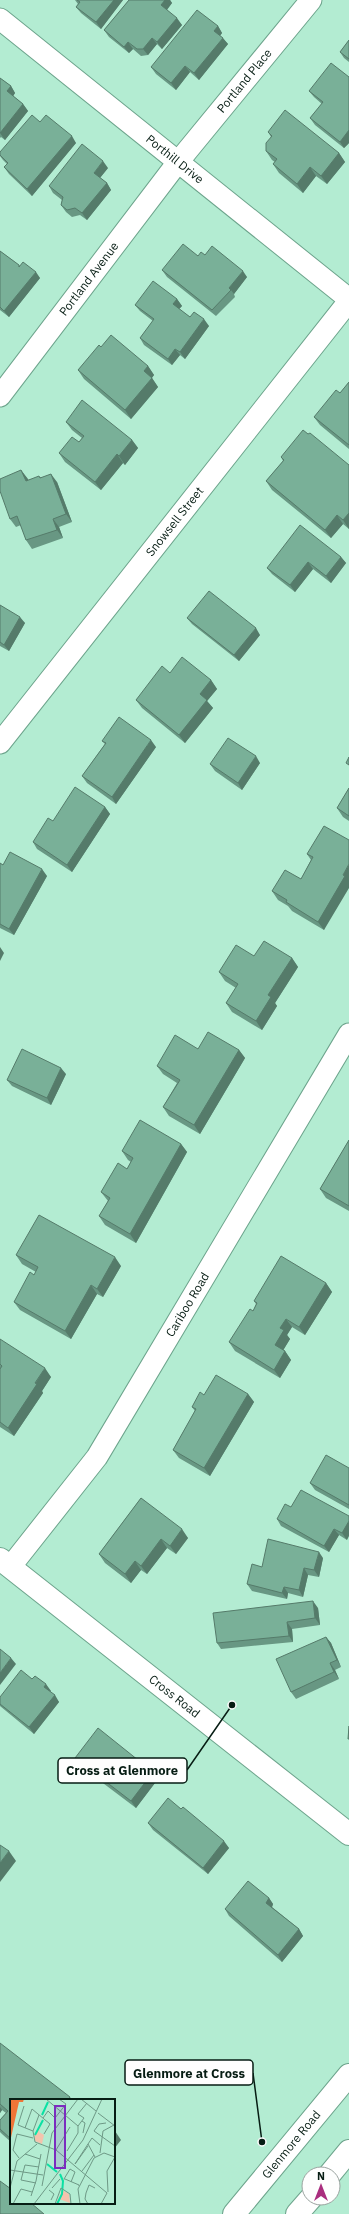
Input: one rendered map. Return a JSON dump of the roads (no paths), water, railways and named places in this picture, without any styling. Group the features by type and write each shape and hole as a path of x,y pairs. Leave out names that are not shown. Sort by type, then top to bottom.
{"street":[{"name":"Portland Place","path":"178,162 311,0"},
{"name":"Porthill Drive","path":"0,19 349,300"},
{"name":"Portland Avenue","path":"0,396 178,162"},
{"name":"Snowsell Street","path":"0,743 349,300"},
{"name":"Cariboo Road","path":"6,1562 97,1457 349,1034"},
{"name":"Cross Road","path":"6,1562 349,1834"},
{"name":"Glenmore Road","path":"234,2214 349,2075"},
{"path":"337,2166 349,2152"},
{"path":"297,2214 304,2206"}],"place":[{"name":"Cross at Glenmore","path":"232,1705"},
{"name":"Glenmore at Cross","path":"262,2142"}]}
